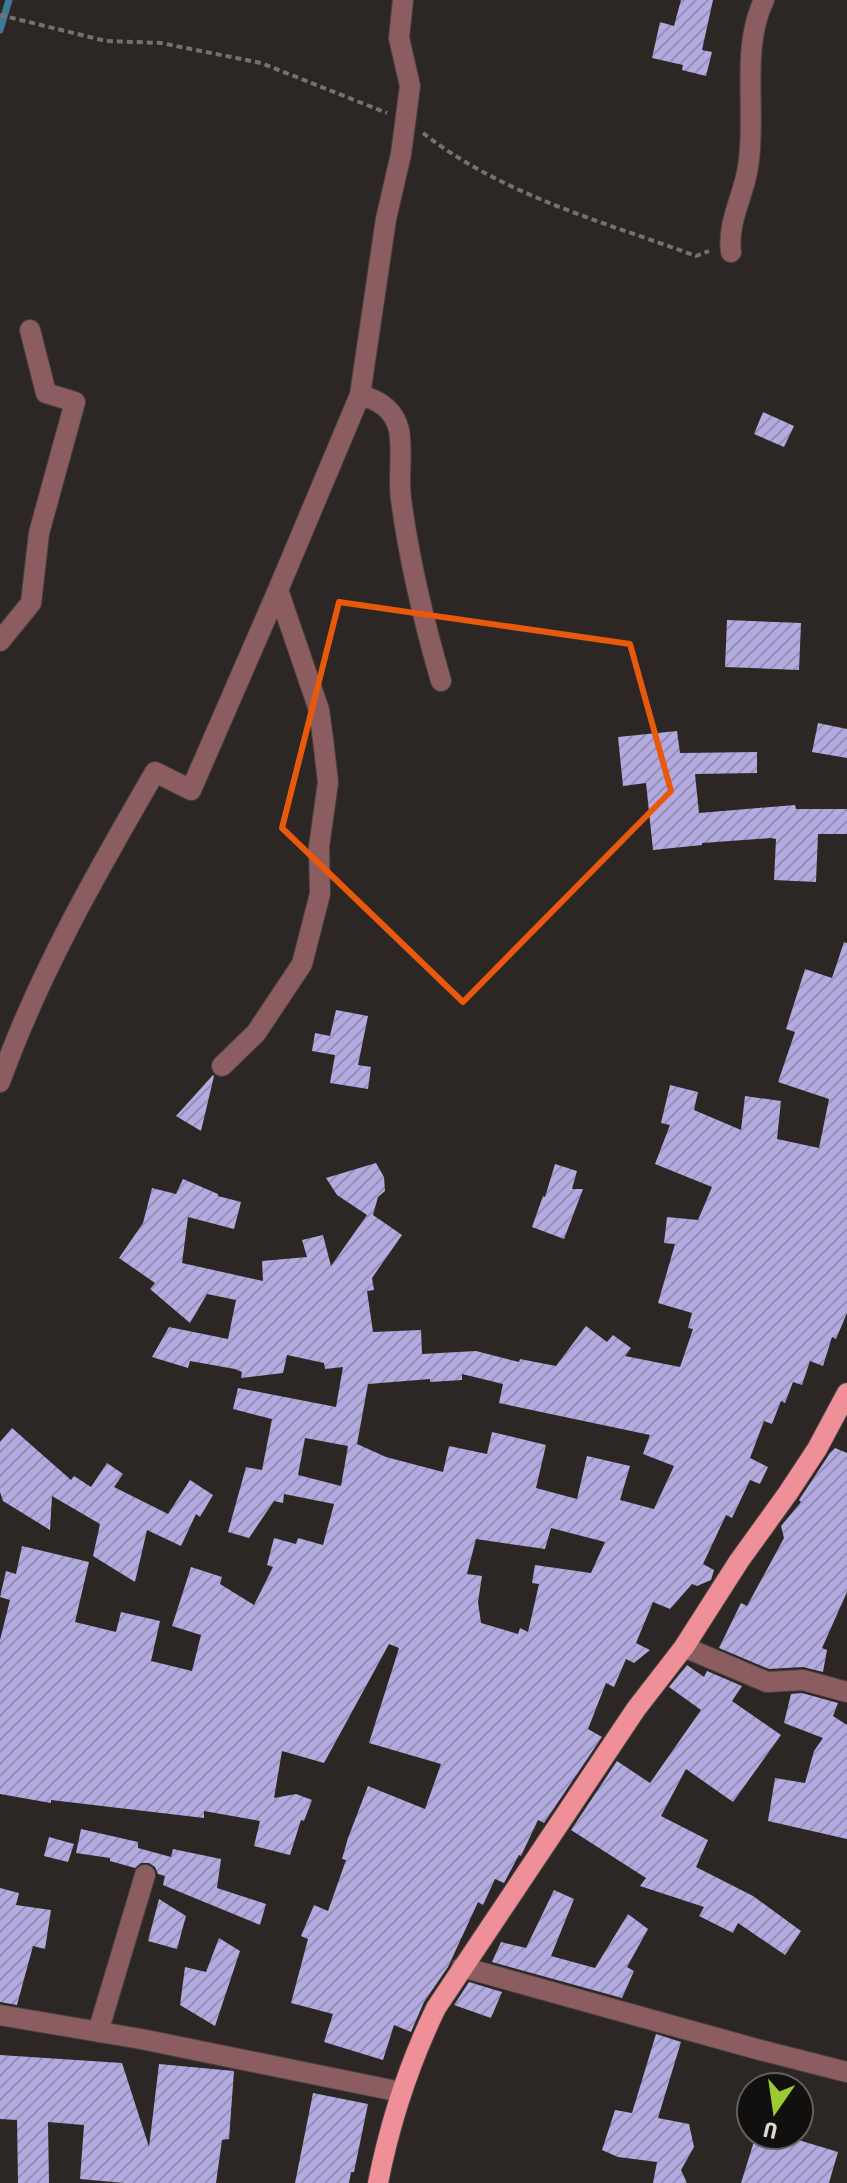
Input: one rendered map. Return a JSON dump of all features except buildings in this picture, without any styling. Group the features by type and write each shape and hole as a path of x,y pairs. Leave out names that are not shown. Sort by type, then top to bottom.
{"main road":[{"path":"378,2183 401,2092 436,2008 636,1709 684,1647 817,1449 847,1393"}],"street":[{"path":"0,1082 17,1035 79,904 155,772 191,790 360,395 410,86 399,38 403,0"},
{"path":"730,247 731,227 748,170 755,26 764,0"},
{"path":"0,641 31,603 39,533 75,402 46,393 30,330"},
{"path":"360,395 382,403 399,429 401,497 425,624 441,681"},
{"path":"222,1066 256,1033 302,964 320,894 319,847 328,782 319,710 278,590"},
{"path":"684,1647 767,1682 803,1680 847,1692"},
{"path":"98,2032 145,1875"},
{"path":"462,1967 847,2072"},
{"path":"0,2015 299,2069 401,2092"}],"path":[{"path":"0,15 106,41 161,43 261,63 405,121 449,154 548,204 696,256 730,247"}],"highlighted area":[{"path":"339,602 630,644 671,791 463,1002 282,828"}],"waterway":[{"path":"0,30 9,0"}]}
